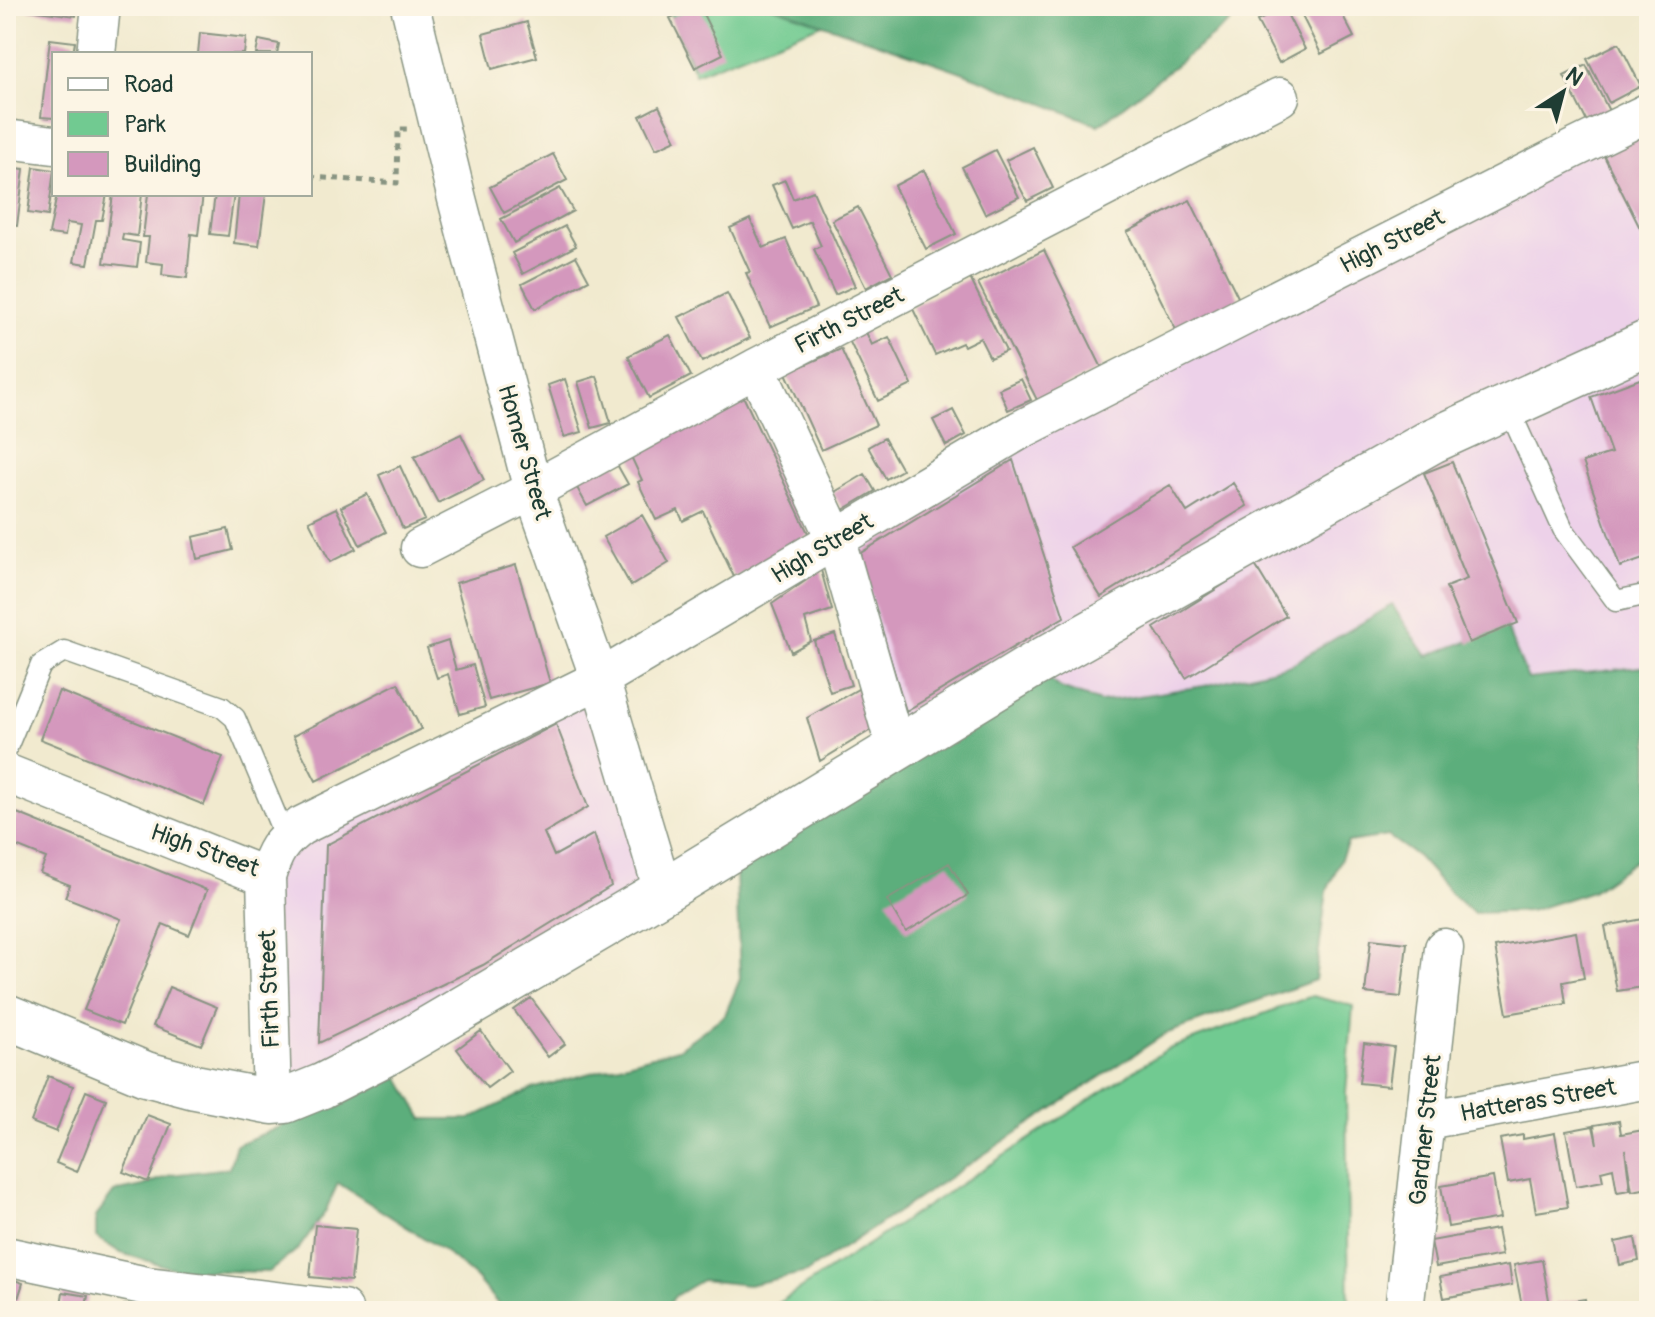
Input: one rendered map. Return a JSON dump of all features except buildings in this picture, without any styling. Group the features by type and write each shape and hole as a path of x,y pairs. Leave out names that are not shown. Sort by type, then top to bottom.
{"street":[{"path":"96,52 101,6"},
{"name":"Homer Street","path":"410,6 533,490 600,679 663,891"},
{"name":"Firth Street","path":"420,548 756,368 1280,97"},
{"name":"High Street","path":"6,773 266,877 285,837 301,826 600,679 1020,430 1649,112"},
{"path":"6,139 52,145"},
{"path":"7,1019 146,1074 272,1102 285,1101 385,1054 663,891 1032,666 1432,441 1649,342"},
{"path":"756,368 836,540 896,749"},
{"name":"Firth Street","path":"266,877 272,1102"},
{"name":"Gardner Street","path":"1404,1311 1444,948"},
{"name":"Hatteras Street","path":"1426,1120 1649,1079"},
{"path":"6,1256 147,1286 343,1309"}],"lane":[{"path":"1508,407 1563,529 1616,601 1649,594"},
{"path":"6,750 41,665 64,651 222,707 235,718 285,837"}],"path":[{"path":"312,177 397,183 398,129 414,130"}],"shaded area":[{"path":"1649,112 1649,666 1528,679 1505,627 1427,657 1392,605 1290,665 1204,686 1100,702 1061,688 1031,667 896,749 836,540"},
{"path":"600,679 663,891 285,1101 273,858"}],"green space":[{"path":"667,6 868,6 695,74"},
{"path":"771,6 1254,6 1099,125 959,71"},
{"path":"1392,605 1427,656 1506,627 1528,679 1649,666 1649,851 1592,891 1530,911 1474,913 1452,895 1418,857 1388,836 1348,842 1327,891 1315,980 1165,1034 807,1272 748,1285 702,1280 675,1296 664,1311 504,1311 476,1278 444,1251 338,1183 325,1212 299,1248 269,1272 179,1270 121,1253 96,1237 96,1216 114,1192 143,1186 171,1175 229,1168 236,1145 399,1077 423,1119 470,1119 532,1089 678,1049 725,1015 740,979 735,847 1032,666 1061,688 1100,702 1204,686 1290,665"},
{"path":"1312,996 1353,1006 1346,1093 1349,1311 766,1311 1166,1050"}]}
